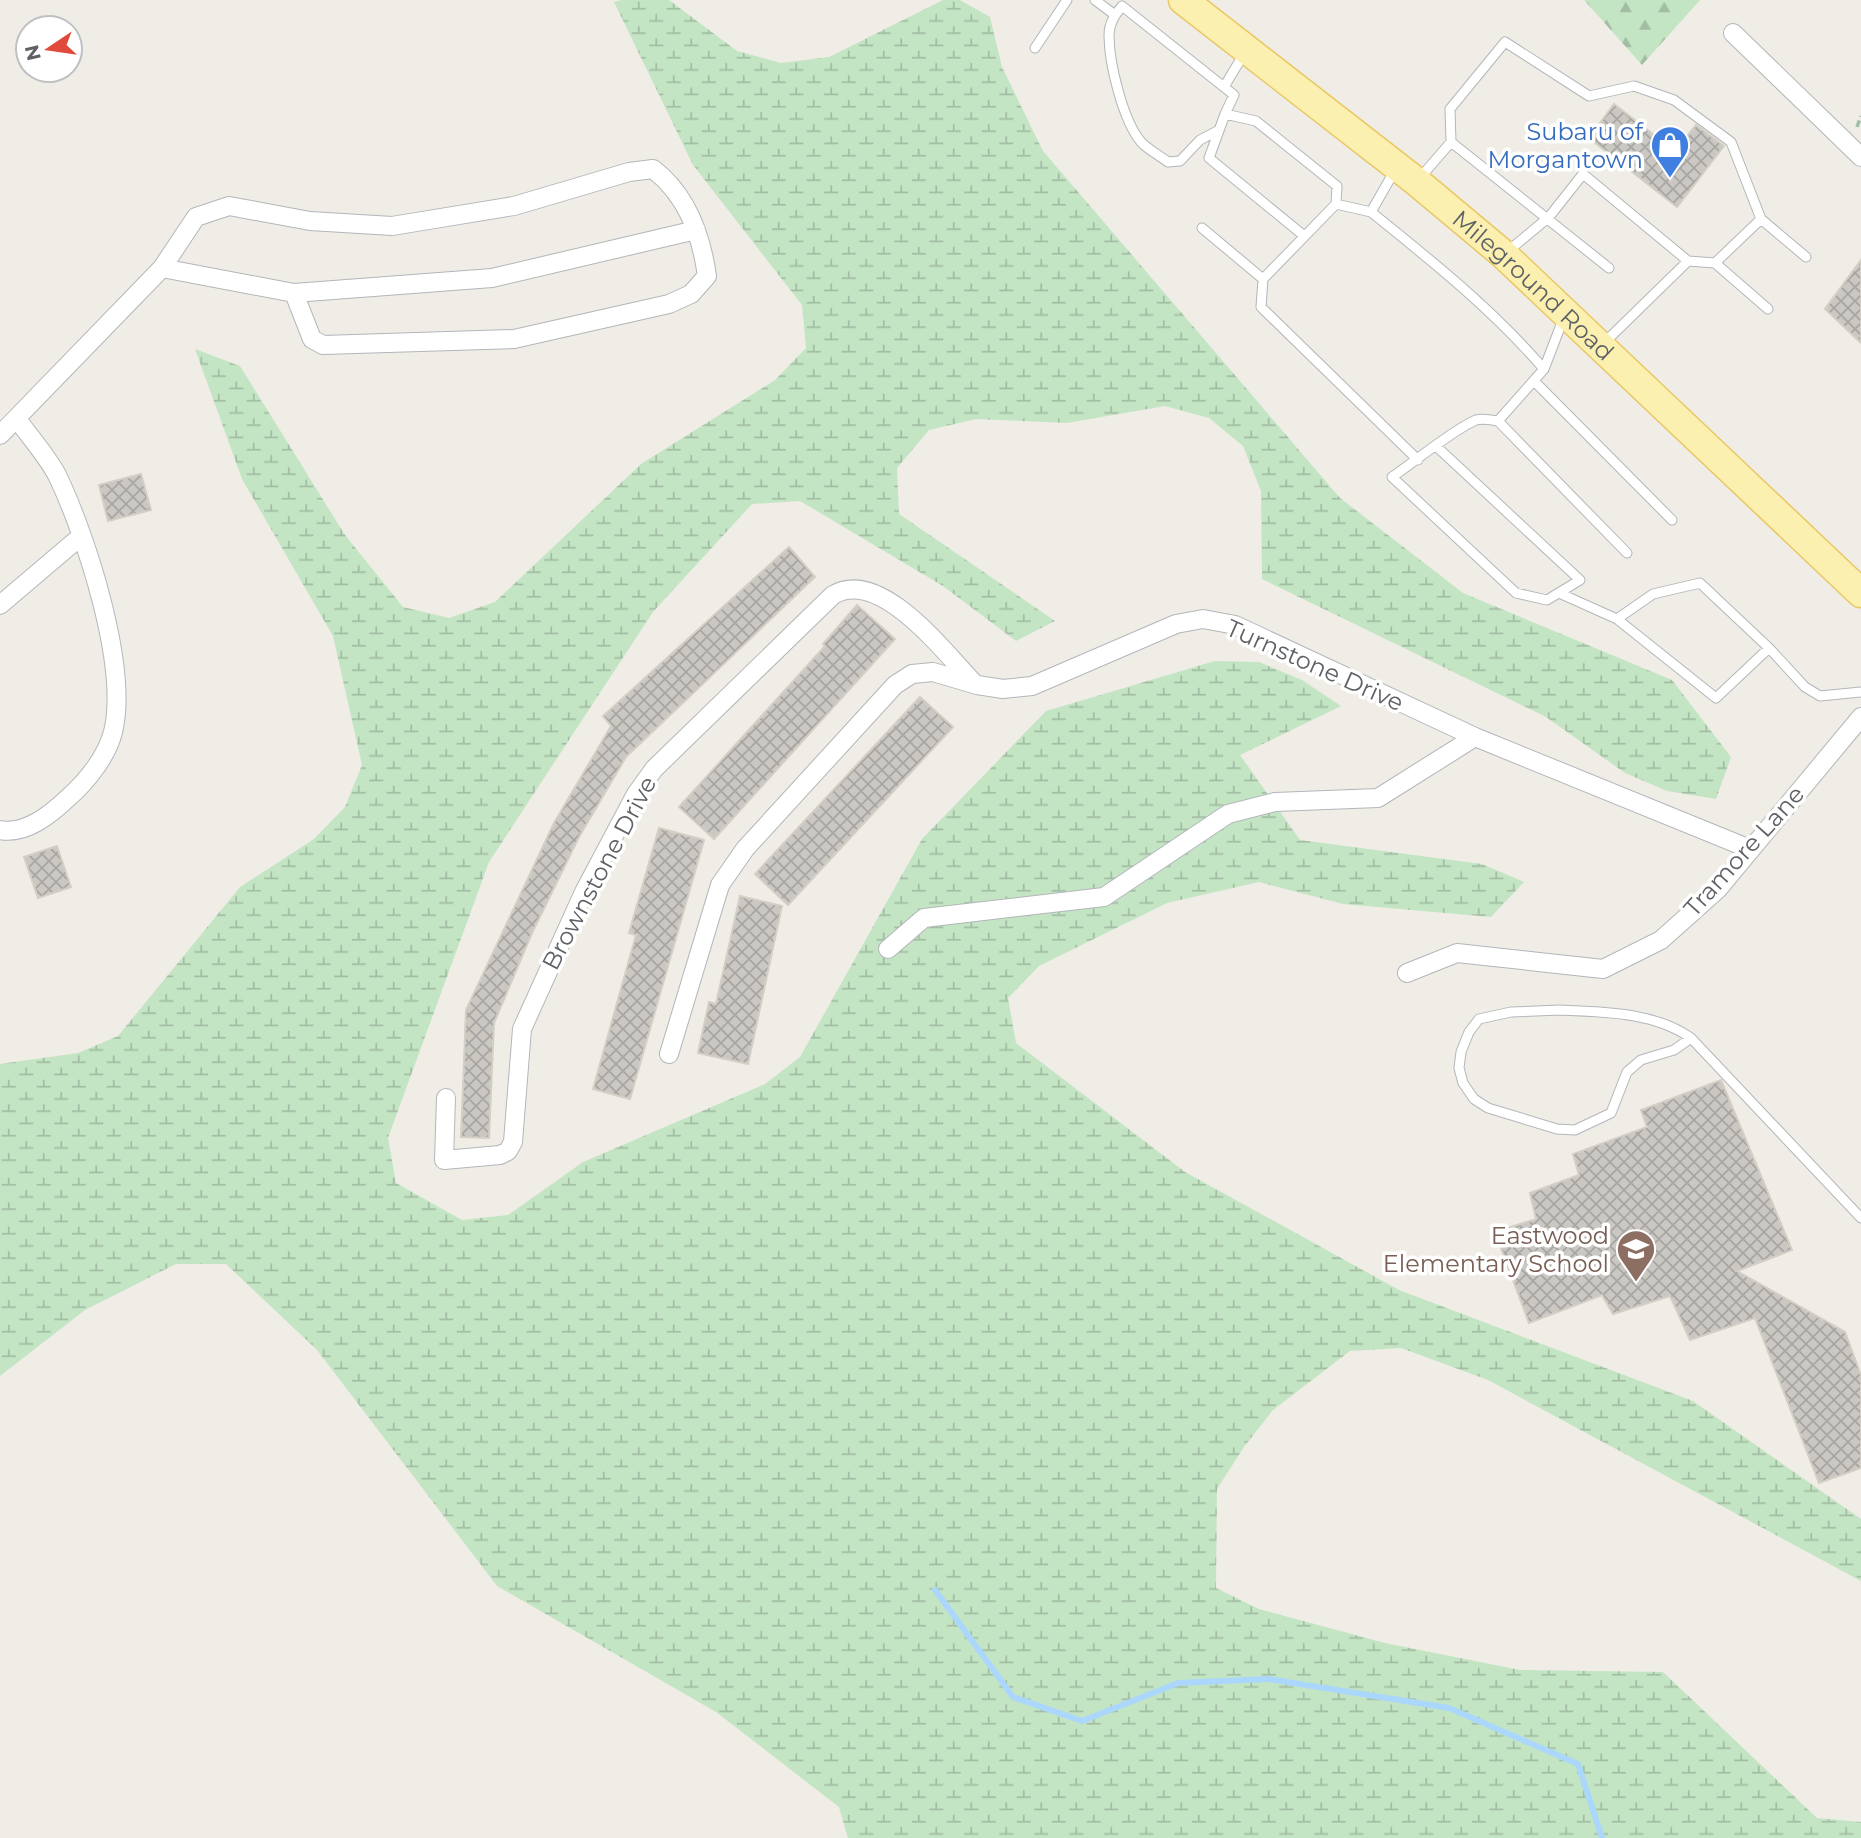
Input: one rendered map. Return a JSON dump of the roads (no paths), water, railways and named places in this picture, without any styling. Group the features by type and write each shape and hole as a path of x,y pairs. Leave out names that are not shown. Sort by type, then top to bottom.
{"main road":[{"name":"Mileground Road","path":"1183,0 1407,174 1503,254 1861,593"}],"street":[{"path":"1733,33 1861,157"},
{"path":"0,435 162,268 196,217 229,206 310,221 393,226 514,206 629,172 653,169 674,185 704,251 706,276 691,294 669,304 514,339 323,345 312,339 294,293"},
{"path":"162,268 294,293 492,278 696,230"},
{"path":"0,830 8,831 46,818 88,780 113,733 115,687 106,618 57,474 17,419"},
{"path":"0,605 80,537"},
{"name":"Brownstone Drive","path":"446,1098 444,1160 500,1155 508,1150 513,1142 522,1029 584,892 636,794 654,769 833,594 845,587 861,587 881,596 905,613 977,685"},
{"name":"Turnstone Drive","path":"669,1054 720,885 746,849 895,685 912,674 933,672 977,685 1003,689 1032,686 1104,657 1149,634 1203,619 1235,625 1475,737 1750,849"},
{"name":"Tramore Lane","path":"1406,973 1457,953 1603,969 1661,940 1718,889 1861,717"},
{"path":"888,949 924,918 1104,897 1228,814 1275,802 1378,798 1475,737"}],"lane":[{"path":"1035,48 1067,0"},
{"path":"1095,0 1115,15"},
{"path":"1219,131 1200,140 1180,161 1168,162 1142,143 1127,116 1113,69 1109,34 1115,15 1122,6 1234,95 1209,158 1303,235"},
{"path":"1451,142 1450,109 1505,42 1589,96 1634,86 1674,100 1731,142 1761,219 1806,257"},
{"path":"1224,87 1247,50"},
{"path":"1225,114 1256,121 1337,186 1336,204 1303,235 1264,279 1261,307 1418,460"},
{"path":"1371,212 1407,174 1451,142"},
{"path":"1451,142 1609,268"},
{"path":"1503,254 1549,218 1583,174 1688,261 1715,263 1768,309"},
{"path":"1336,204 1371,212 1454,278 1514,334 1544,369"},
{"path":"1715,263 1761,219"},
{"path":"1202,228 1264,279"},
{"path":"1602,346 1688,261"},
{"path":"1498,421 1544,369 1566,313"},
{"path":"1534,381 1672,520"},
{"path":"1437,447 1580,580 1547,600 1516,593 1392,477 1478,419 1498,421 1627,553"},
{"path":"1617,619 1653,594 1700,583 1769,648 1805,687 1820,696 1861,692"},
{"path":"1559,593 1617,619 1716,698 1769,648"},
{"path":"1692,1038 1674,1050 1641,1060 1627,1072 1611,1113 1575,1130 1557,1129 1488,1108 1474,1099 1463,1083 1459,1068 1469,1032 1479,1019 1511,1012 1613,1012 1673,1025 1692,1038 1861,1218"}],"waterway":[{"path":"935,1590 1013,1697 1082,1721 1178,1683 1268,1679 1449,1708 1578,1764 1602,1838"}],"place":[{"name":"Subaru of Morgantown","path":"1670,179"},
{"name":"Eastwood Elementary School","path":"1636,1283"}]}
